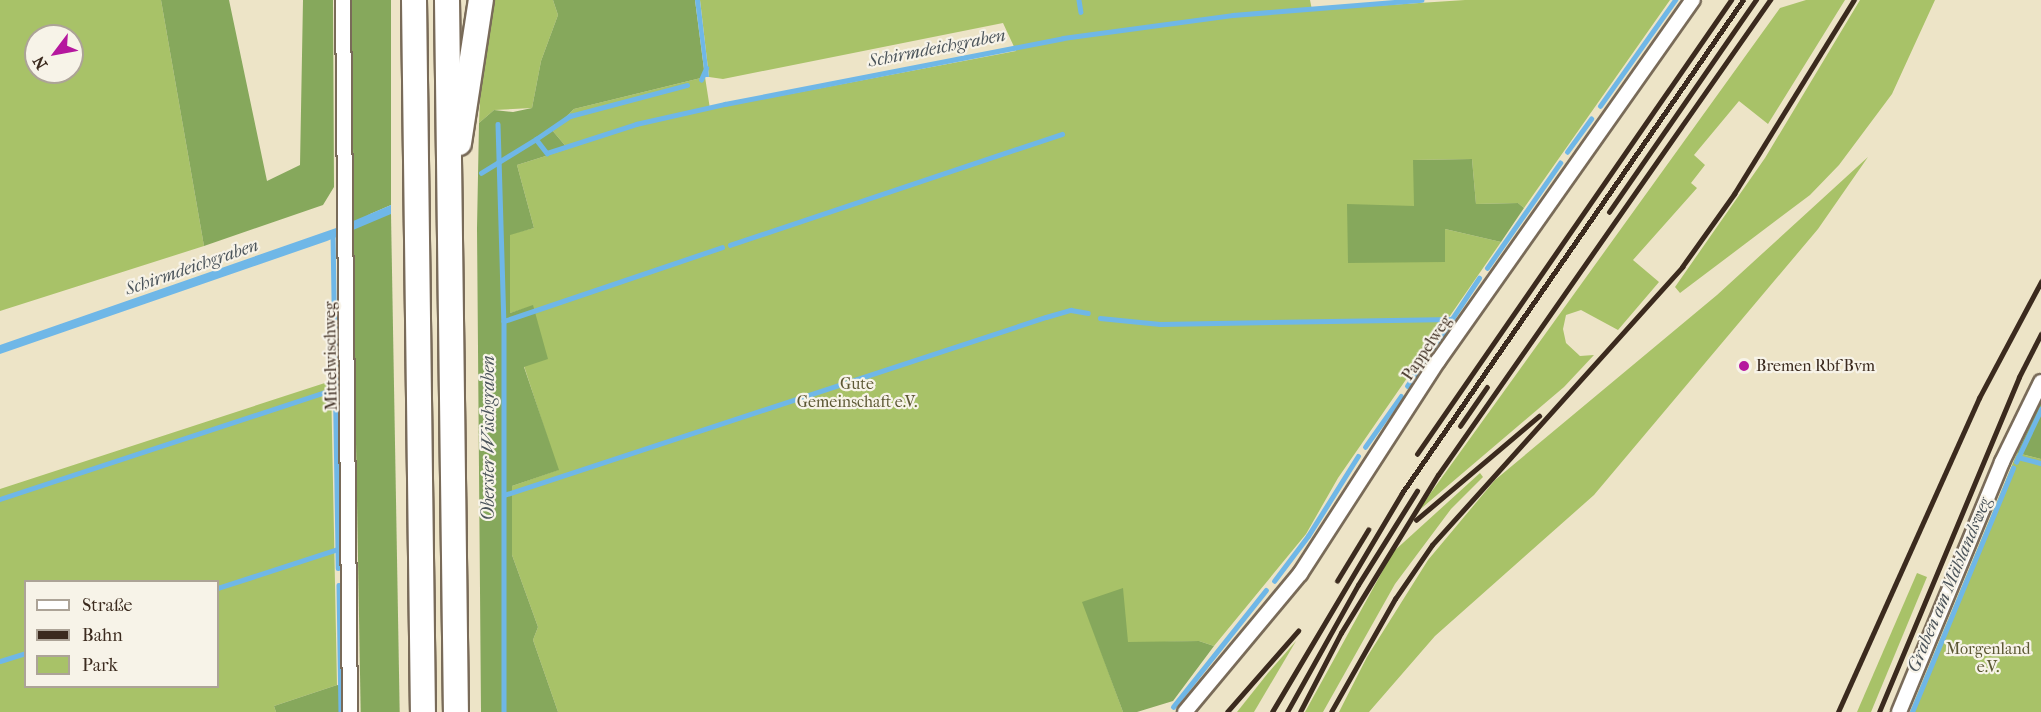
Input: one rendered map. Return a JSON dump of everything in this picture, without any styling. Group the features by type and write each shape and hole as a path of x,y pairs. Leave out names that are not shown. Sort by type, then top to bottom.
{"highway":[{"path":"414,0 423,712"},
{"path":"447,0 456,712"},
{"path":"449,174 463,128 481,0"}],"street":[{"name":"Mittelwischweg","path":"343,0 350,712"},
{"name":"Pappelweg","path":"1185,712 1300,574 1438,361 1693,0"},
{"path":"1899,712 2002,462 2041,382"}],"green space":[{"path":"0,0 161,0 204,246 0,311"},
{"path":"161,0 229,0 267,181 300,165 303,0 333,0 334,187 323,205 204,246"},
{"path":"351,0 391,0 391,205 354,221"},
{"path":"491,0 553,0 558,15 541,61 532,108 494,110 479,123 481,76"},
{"path":"553,0 695,0 705,77 574,109 552,130 568,149 517,165 534,228 510,235 510,313 533,305 548,359 524,367 559,470 512,486 512,555 538,627 533,640 558,712 481,712 477,228 479,123 494,110 513,112 532,108 541,61 558,15"},
{"name":"Gute Gemeinschaft e.V.","path":"700,0 1310,0 1312,10 1465,0 1670,0 1524,208 1518,203 1476,204 1472,159 1413,160 1445,261 1445,229 1501,242 1338,478 1306,534 1214,646 1199,641 1128,643 1083,602 1123,712 558,712 533,640 538,627 512,555 512,486 558,470 524,366 533,306 510,313 510,234 534,228 517,165 568,149 552,130 574,109 705,77 710,109 1016,51 1003,23 723,79 709,77"},
{"path":"1806,0 1845,0 1768,124 1739,101 1694,155 1705,165 1691,183 1697,188 1633,260 1659,282 1618,330 1581,310 1566,315 1563,329 1566,343 1580,356 1594,355 1564,387 1417,512 1780,8"},
{"path":"1860,0 1935,0 1892,94 1839,165 1810,195 1680,293 1675,287 1765,158"},
{"path":"1868,157 1818,229 1594,495 1435,636 1369,712 1339,712 1367,657 1428,560 1495,480 1717,295"},
{"path":"1472,159 1476,204 1518,203 1524,208 1501,242 1445,229 1445,262 1348,263 1347,204 1414,206 1413,160"},
{"path":"391,214 400,712 361,712 352,215"},
{"path":"331,381 337,685 274,706 276,712 0,712 0,489"},
{"path":"2041,402 2041,459 2017,453"},
{"name":"Morgenland e.V.","path":"2017,453 2041,459 2041,712 1910,712"},
{"path":"1480,473 1483,477 1451,509 1395,584 1323,712 1305,712 1393,552"},
{"path":"1917,573 1927,577 1871,712 1857,712"},
{"path":"1123,588 1128,642 1199,641 1214,646 1173,701 1137,712 1123,712 1082,602"},
{"path":"1296,641 1254,712 1237,712 1268,673"},
{"path":"337,685 346,687 346,712 276,712 274,706"}],"water":[{"path":"695,0 700,0 709,77 705,77"},
{"path":"391,205 391,214 327,241 0,354 0,345 339,227"}],"waterway":[{"path":"1079,0 1081,12"},
{"name":"Schirmdeichgraben","path":"481,173 536,139 547,153 636,124 725,104 1063,38 1233,15 1421,0"},
{"path":"1600,106 1675,0"},
{"path":"701,80 706,68"},
{"path":"536,139 570,116 687,85"},
{"path":"1567,152 1591,119"},
{"name":"Oberster Wischgraben","path":"498,124 504,321 504,712"},
{"path":"730,245 1062,134"},
{"path":"1487,268 1560,163"},
{"path":"333,233 338,568"},
{"path":"504,321 722,247"},
{"path":"1432,349 1479,278"},
{"path":"504,495 1046,317 1071,310 1088,313"},
{"path":"1100,318 1160,324 1452,319"},
{"path":"1407,386 1426,358"},
{"path":"0,499 334,389"},
{"path":"1365,447 1401,396"},
{"name":"Graben am Mählandsweg","path":"2016,462 2041,409"},
{"path":"1274,581 1308,536 1358,456"},
{"path":"2018,457 2041,463"},
{"name":"Graben am Mählandsweg","path":"1912,712 2013,468"},
{"path":"219,588 338,549"},
{"path":"339,585 341,712"},
{"path":"1173,707 1266,590"},
{"path":"0,661 24,654"}],"railway":[{"path":"1417,454 1731,0"},
{"path":"1272,712 1402,493 1743,0"},
{"path":"1609,212 1756,0"},
{"path":"1300,712 1341,633 1438,475 1770,0"},
{"path":"1331,712 1395,599 1432,545 1682,267 1734,194 1854,0"},
{"path":"1838,712 1979,398 2041,282"},
{"path":"1879,712 2019,377 2041,334"},
{"path":"1460,426 1487,387"},
{"path":"1416,520 1539,416"},
{"path":"1287,712 1358,585 1417,491"},
{"path":"1337,581 1368,530"},
{"path":"1227,712 1298,631"}],"place":[{"name":"Bremen Rbf Bvm","path":"1744,366"}]}
